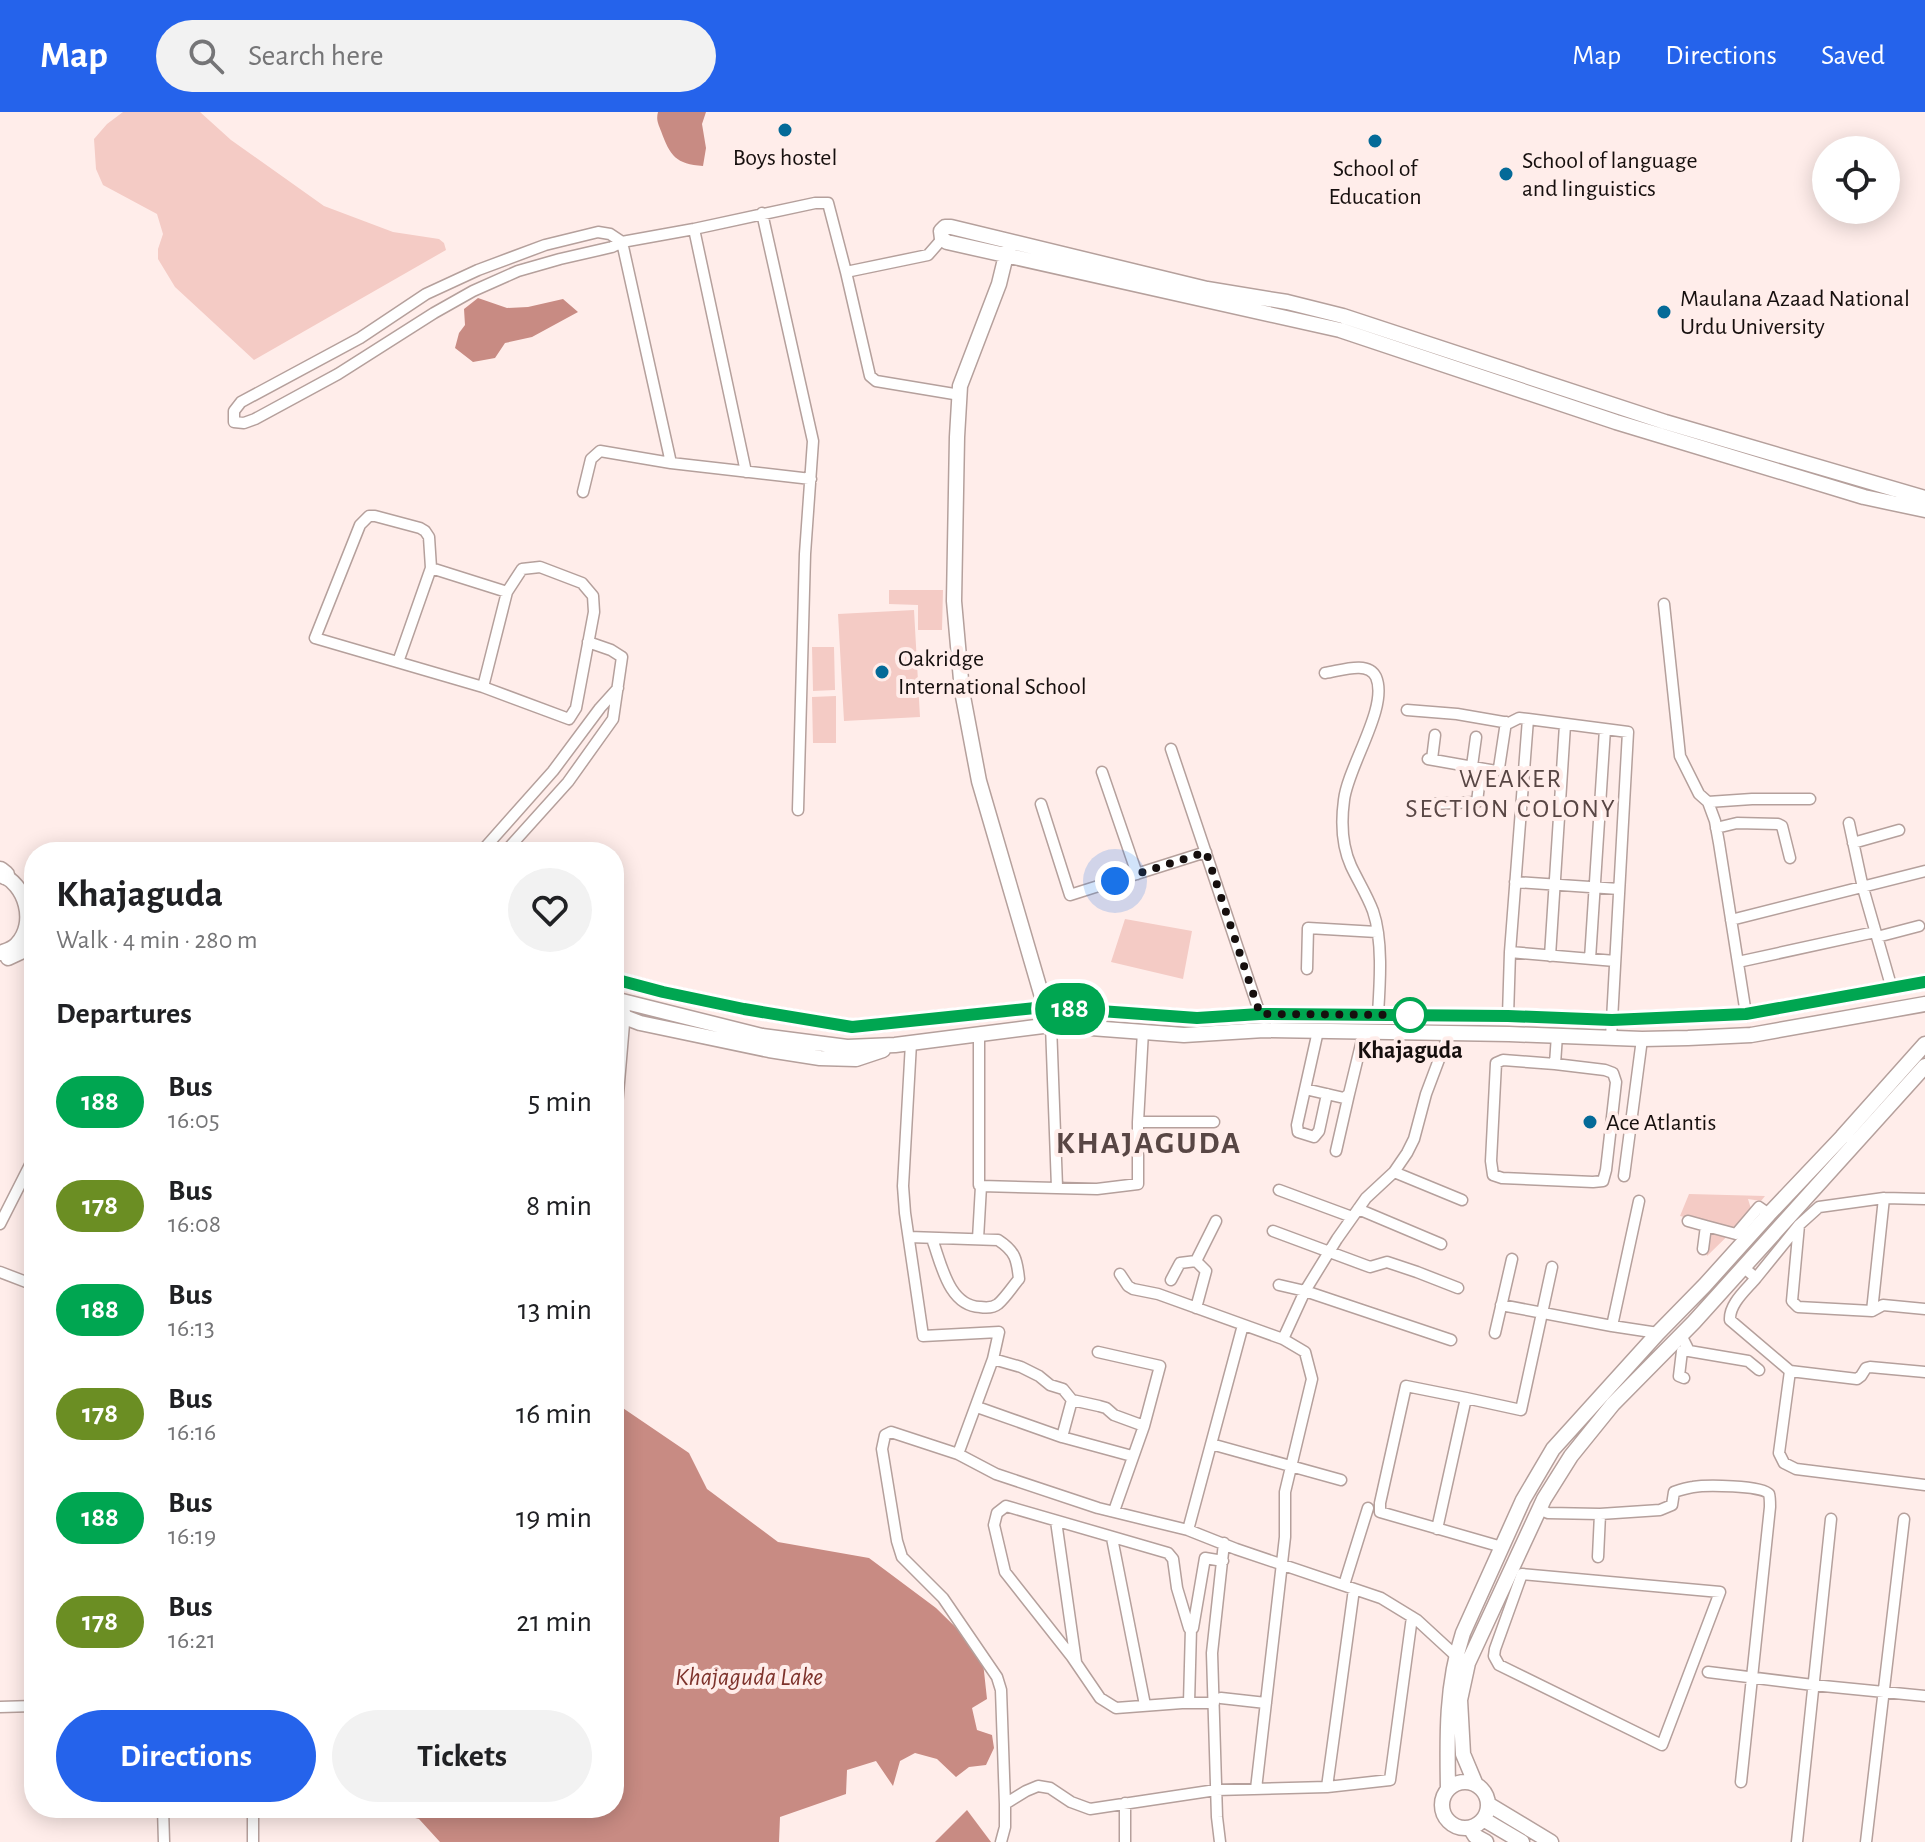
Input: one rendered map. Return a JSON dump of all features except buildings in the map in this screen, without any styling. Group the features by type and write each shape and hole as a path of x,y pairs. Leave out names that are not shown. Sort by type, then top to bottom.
{"main road":[{"path":"944,233 1340,330 1630,426 1864,497 1925,510"},
{"path":"1007,248 999,284 960,386 954,601 962,691 979,781 1045,1007"},
{"path":"1007,248 1287,302 1343,316 1665,422 1925,498"},
{"path":"2,873 24,894"},
{"path":"16,946 24,931"},
{"path":"0,953 24,942"},
{"path":"0,963 24,951"},
{"path":"624,982 744,1009 852,1027 1045,1007 1197,1018 1260,1014 1378,1014 1612,1020 1746,1014 1925,982"},
{"path":"624,1009 762,1036 847,1047 895,1045 1051,1025 1184,1035 1264,1030 1642,1039 1751,1035 1925,1004"},
{"path":"1551,1842 1483,1801 1463,1754 1460,1700 1468,1663 1499,1608 1539,1509 1604,1403 1658,1333 1925,1044"},
{"path":"1448,1789 1448,1699 1455,1655 1523,1500 1553,1449 1604,1403 1681,1345 1748,1262 1925,1066"},
{"path":"1486,1842 1468,1835 1448,1821 1442,1809 1448,1789 1468,1782 1522,1842"},
{"path":"1468,1835 1483,1801"}],"street":[{"path":"671,463 622,242 610,234 598,232 545,245 426,294 360,338 241,402 234,411 234,422 244,423 255,419 338,374 473,291 518,271 622,242 815,203 828,203 870,376 876,381 960,395"},
{"path":"762,213 811,427 813,453 805,554 798,810"},
{"path":"694,229 746,472"},
{"path":"846,272 928,255 944,233"},
{"path":"583,492 591,459 600,451 671,463 811,479"},
{"path":"398,662 431,568 431,545 429,537 420,528 369,516 360,525 315,638 483,687 569,719 576,708 593,596 582,583 540,567 522,569 507,592 483,687"},
{"path":"431,568 507,592"},
{"path":"1664,604 1680,756 1699,794 1708,802 1716,828 1746,1014"},
{"path":"514,842 568,782 613,719 622,657 587,644"},
{"path":"1325,673 1369,669 1376,677 1378,687 1377,710 1349,776 1342,823 1349,863 1373,911 1377,932 1378,1014"},
{"path":"490,842 553,771 619,687"},
{"path":"1407,710 1506,722 1519,718 1628,732 1611,1038"},
{"path":"1508,1016 1528,719"},
{"path":"1435,735 1430,759 1496,771 1506,722"},
{"path":"1550,956 1565,725"},
{"path":"1590,959 1605,729"},
{"path":"1431,804 1477,802 1476,737"},
{"path":"1171,749 1260,1014"},
{"path":"1102,772 1137,874"},
{"path":"1708,802 1810,799"},
{"path":"1041,804 1070,895 1206,852"},
{"path":"1716,828 1737,823 1778,824 1782,826 1790,858"},
{"path":"1849,823 1863,888 1892,989"},
{"path":"1853,843 1899,830"},
{"path":"1731,920 1925,871"},
{"path":"1515,882 1619,889"},
{"path":"1738,962 1919,926"},
{"path":"1307,969 1308,928 1377,932"},
{"path":"1510,952 1615,961"},
{"path":"1051,1025 1057,1187"},
{"path":"981,1186 1097,1189 1138,1184 1143,1031"},
{"path":"1318,1031 1298,1132 1314,1137 1319,1131 1327,1094"},
{"path":"1336,1151 1364,1032"},
{"path":"1283,1339 1305,1291 1329,1252 1366,1198 1394,1172 1414,1139 1426,1094 1449,1033"},
{"path":"978,1239 981,1186 979,1035"},
{"path":"1555,1064 1557,1035"},
{"path":"1624,1176 1642,1039"},
{"path":"911,1043 903,1164 905,1213 923,1336 999,1332 977,1407 958,1454"},
{"path":"1503,1060 1555,1064 1613,1073 1616,1082 1603,1181 1502,1178 1493,1175 1496,1063 1503,1060"},
{"path":"1305,1089 1344,1098 1349,1094"},
{"path":"1138,1122 1214,1122"},
{"path":"1394,1172 1462,1200"},
{"path":"0,1224 24,1177"},
{"path":"1279,1190 1441,1244"},
{"path":"1872,1311 1884,1198"},
{"path":"1925,1199 1884,1198 1819,1207 1799,1225 1729,1314 1730,1320 1790,1371 1857,1379 1868,1367 1925,1372"},
{"path":"1612,1326 1639,1201"},
{"path":"1688,1221 1736,1234 1759,1207 1769,1214"},
{"path":"1196,1261 1216,1221"},
{"path":"1799,1225 1792,1301 1798,1307 1872,1311 1883,1305 1925,1309"},
{"path":"1703,1249 1706,1226"},
{"path":"1273,1231 1370,1267 1387,1262 1458,1288"},
{"path":"909,1237 998,1240 1009,1247 1016,1258 1019,1279 997,1305 990,1308 964,1303 946,1282 932,1239"},
{"path":"1495,1333 1512,1259"},
{"path":"1171,1280 1180,1263 1196,1261"},
{"path":"1196,1261 1206,1271 1196,1308"},
{"path":"1748,1262 1765,1267"},
{"path":"1748,1262 1756,1278"},
{"path":"1502,1547 1380,1512 1380,1503 1406,1386 1521,1410 1552,1267"},
{"path":"0,1272 24,1281"},
{"path":"1120,1274 1133,1289 1158,1294 1283,1339 1305,1352 1312,1379 1285,1492 1285,1537 1256,1789"},
{"path":"1279,1285 1451,1340"},
{"path":"1501,1305 1658,1333"},
{"path":"1188,1530 1243,1325"},
{"path":"1684,1378 1679,1376 1678,1370 1681,1345 1748,1361 1759,1370"},
{"path":"1098,1352 1160,1366 1144,1426 1114,1511"},
{"path":"993,1359 1039,1376 1050,1385 1063,1389 1072,1400 1106,1408 1114,1415 1144,1426"},
{"path":"1790,1371 1779,1453 1784,1463 1796,1469 1925,1485"},
{"path":"1437,1529 1466,1398"},
{"path":"1062,1437 1072,1400"},
{"path":"977,1407 1062,1437 1132,1456"},
{"path":"1001,1842 1005,1827 1001,1690 997,1677 943,1598 902,1557 882,1449 885,1435 891,1432 958,1454 996,1474 1114,1511 1188,1530 1381,1598 1412,1617 1455,1655"},
{"path":"1211,1444 1341,1480"},
{"path":"1539,1509 1548,1513 1600,1514 1660,1510 1672,1505 1674,1492 1695,1486 1766,1491 1770,1496 1741,1782"},
{"path":"1191,1628 1177,1588 1173,1559 1168,1553 1006,1506 997,1513 994,1525 1005,1572 1100,1698 1116,1708 1218,1700 1266,1703"},
{"path":"1327,1787 1349,1587 1368,1508"},
{"path":"1598,1557 1600,1514"},
{"path":"1797,1842 1831,1519"},
{"path":"1866,1842 1904,1519"},
{"path":"1056,1521 1076,1663"},
{"path":"1112,1538 1145,1705"},
{"path":"1220,1842 1216,1790 1218,1700 1212,1653 1224,1543"},
{"path":"1189,1703 1191,1628 1205,1558 1223,1561"},
{"path":"1499,1608 1522,1574 1720,1592 1662,1745 1499,1665 1494,1656 1495,1649 1506,1619"},
{"path":"1499,1608 1506,1619"},
{"path":"1499,1608 1506,1619"},
{"path":"1005,1804 1038,1786 1050,1788 1071,1802 1090,1809 1216,1790 1327,1787 1390,1780 1412,1617"},
{"path":"1708,1672 1925,1696"},
{"path":"0,1707 24,1706"},
{"path":"1125,1803 1125,1842"},
{"path":"163,1818 164,1842"},
{"path":"253,1818 253,1842"}],"shaded area":[{"path":"123,112 200,112 231,140 324,206 393,232 439,239 446,250 254,360 175,287 158,259 163,234 157,214 103,185 96,169 94,139"},
{"path":"889,590 943,590 942,630 918,630 918,605 889,604"},
{"path":"914,610 920,717 844,721 838,614"},
{"path":"812,647 834,647 835,690 813,691"},
{"path":"836,696 836,743 813,743 812,697"},
{"path":"1125,919 1192,931 1183,979 1111,962"},
{"path":"1689,1194 1765,1196 1761,1201 1748,1199 1752,1212 1707,1256 1704,1222 1680,1216"}],"water":[{"path":"658,112 706,112 702,124 706,148 703,166 680,161 671,153 658,124"},
{"path":"478,298 507,308 563,299 578,312 532,337 505,343 495,358 473,362 455,348 465,325 464,309"},
{"name":"Khajaguda Lake","path":"624,1409 689,1453 707,1489 778,1542 869,1558 936,1608 982,1653 987,1699 972,1708 977,1730 992,1735 994,1748 986,1765 969,1767 956,1777 937,1759 915,1753 900,1761 893,1786 876,1761 847,1770 846,1794 780,1817 779,1842 440,1842 415,1818 624,1818"},
{"path":"967,1810 991,1842 935,1842"}],"bus line":[{"name":"188","path":"624,982 744,1009 852,1027 1045,1007 1197,1018 1260,1014 1612,1020 1719,1016 1746,1014 1925,982"}],"place":[{"name":"Boys hostel","path":"785,130"},
{"name":"School of Education","path":"1375,141"},
{"name":"School of language and linguistics","path":"1506,174"},
{"name":"Maulana Azaad National Urdu University","path":"1664,312"},
{"name":"Oakridge International School","path":"882,672"},
{"name":"Khajaguda","path":"1410,1015"},
{"name":"Ace Atlantis","path":"1590,1122"}],"district":[{"name":"WEAKER SECTION COLONY","path":"1511,793"},
{"name":"KHAJAGUDA","path":"1149,1142"}],"route":[{"path":"1115,881 1206,852 1260,1014 1410,1015"}]}
